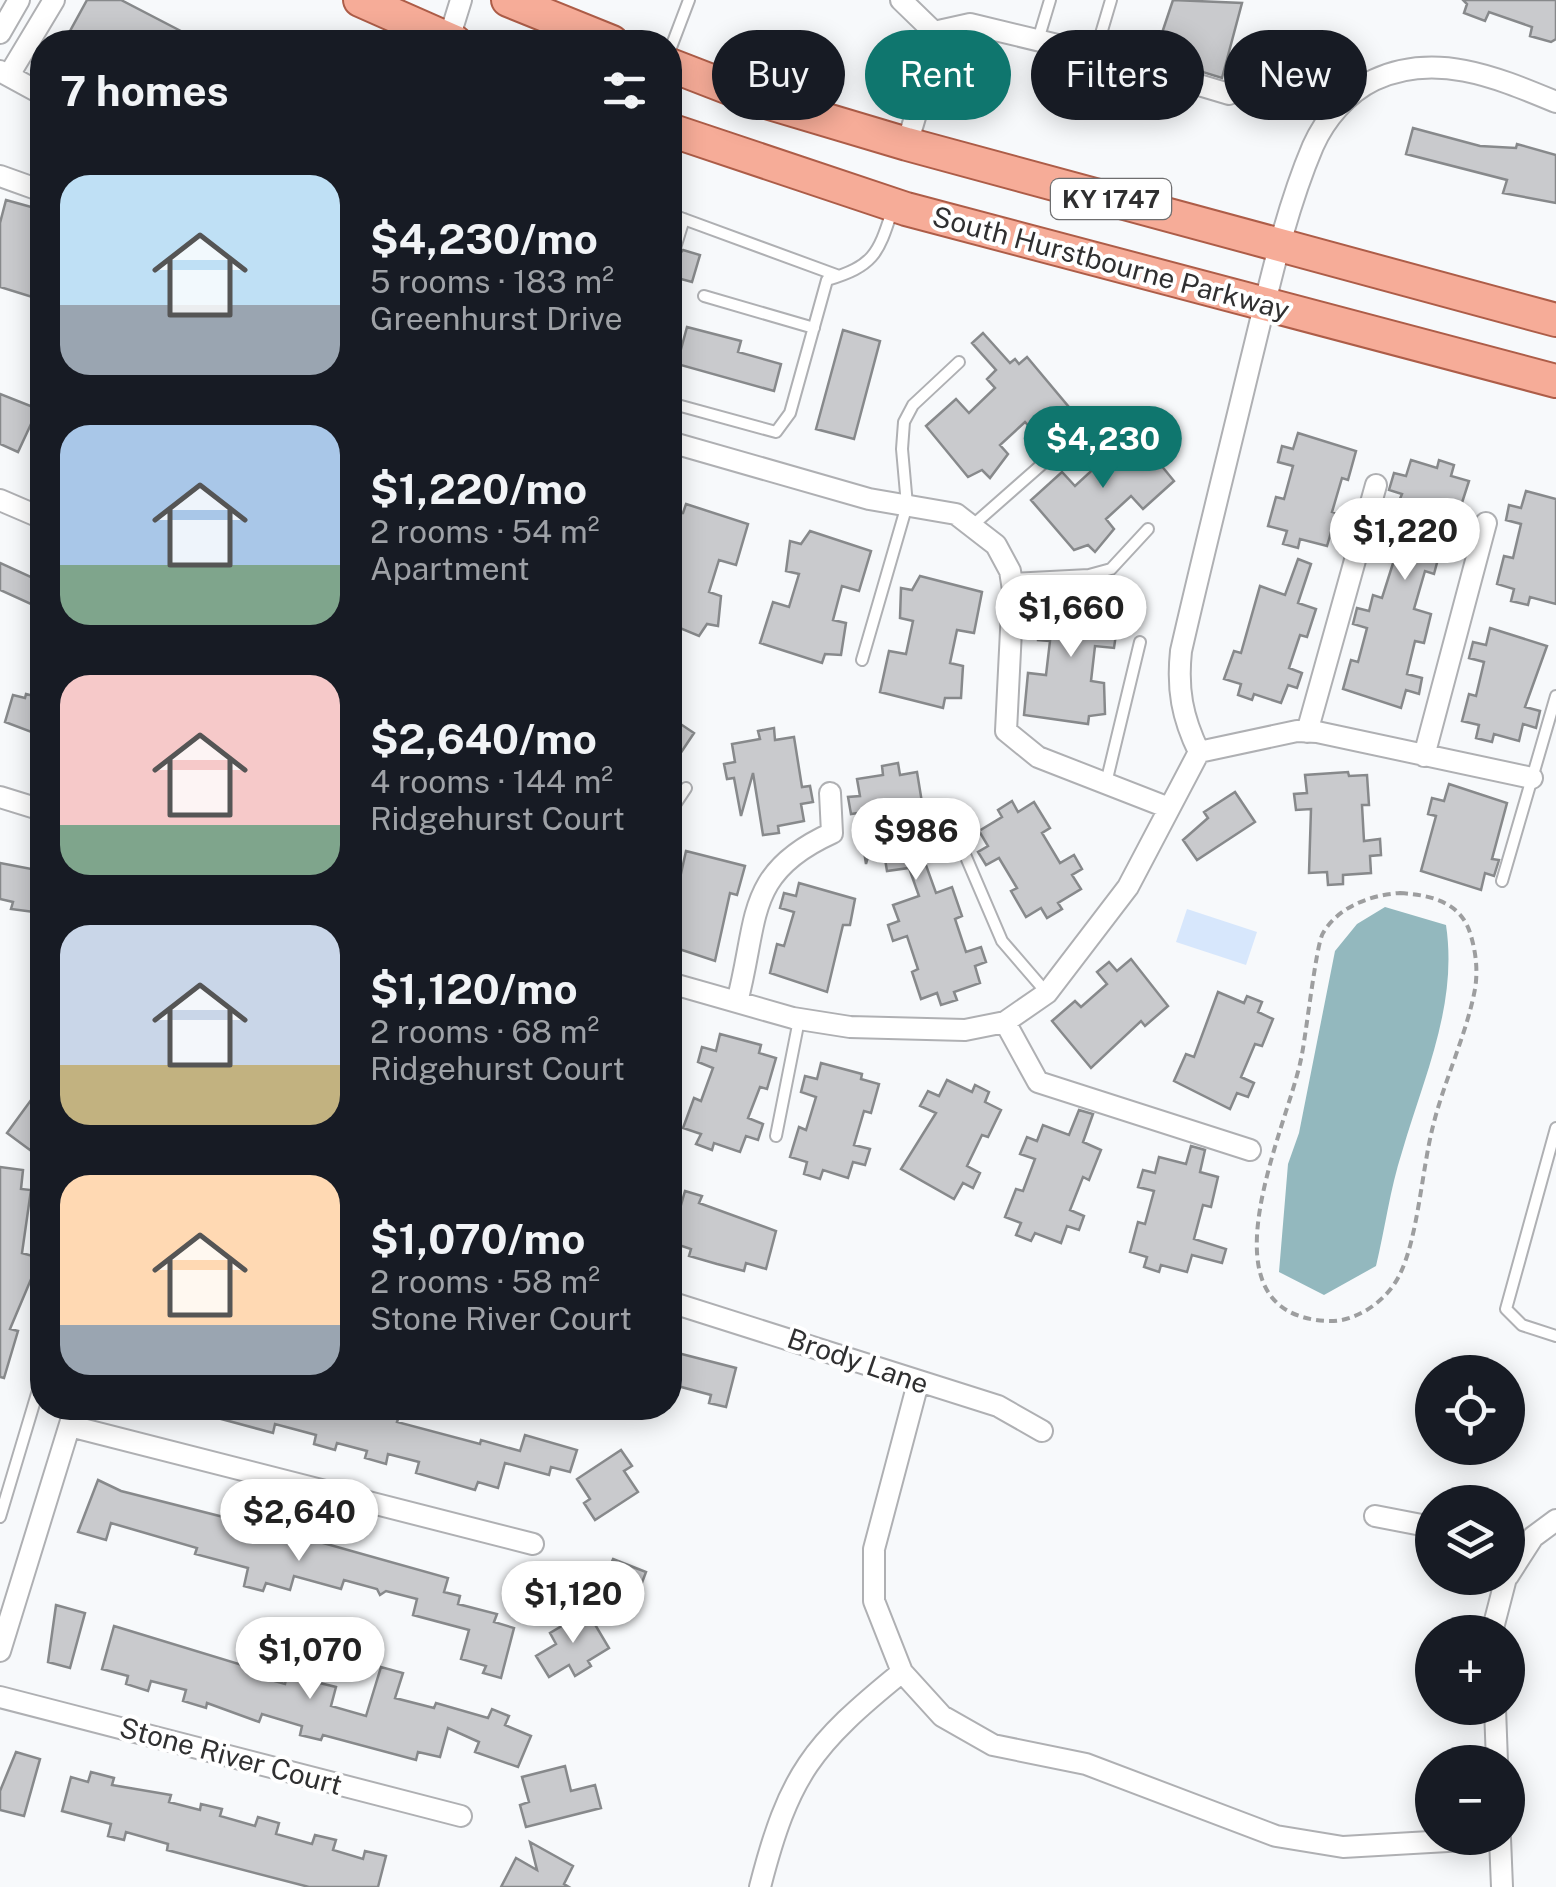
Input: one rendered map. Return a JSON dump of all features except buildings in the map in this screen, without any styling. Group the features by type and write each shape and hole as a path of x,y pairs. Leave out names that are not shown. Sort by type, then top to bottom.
{"main road":[{"path":"360,0 424,30"},
{"path":"508,0 582,30"},
{"name":"KY 1747","path":"682,70 764,101 907,144 1556,320"},
{"name":"South Hurstbourne Parkway","path":"682,134 894,205 1556,381"}],"street":[{"path":"0,33 19,0"},
{"path":"33,30 54,0"},
{"path":"453,30 461,0"},
{"path":"901,0 932,30"},
{"path":"943,30 970,24 996,30"},
{"path":"30,35 4,73 30,87"},
{"path":"1200,752 1183,720 1178,680 1181,651 1266,302 1314,144 1345,100 1375,80 1416,69 1460,69 1491,76 1556,102"},
{"path":"907,144 914,120"},
{"path":"0,176 30,187"},
{"path":"682,445 869,499 956,514 974,525 996,546 1012,579 1006,732 1038,757 1169,808"},
{"path":"1308,732 1376,484"},
{"path":"0,500 30,513"},
{"path":"1424,756 1486,523"},
{"path":"1200,752 1308,732 1532,778"},
{"path":"682,987 800,1019 908,1031 965,1030 1005,1022 1047,993 1128,887 1200,752"},
{"path":"737,1002 758,905 768,878 805,846 832,833 830,793"},
{"path":"0,797 30,806"},
{"path":"1005,1022 1038,1082 1260,1153"},
{"name":"Brody Lane","path":"682,1305 998,1406 1042,1431"},
{"path":"918,1383 874,1550 874,1601 902,1672 942,1716 992,1745 1086,1764 1276,1836 1343,1847 1415,1843"},
{"path":"0,1651 71,1420"},
{"path":"83,1420 533,1544"},
{"path":"1375,1516 1415,1523"},
{"path":"1525,1549 1556,1520"},
{"path":"760,1887 777,1819 801,1770 839,1723 902,1672"},
{"name":"Stone River Court","path":"0,1697 461,1816"},
{"path":"1501,1855 1502,1887"}],"lane":[{"path":"678,30 689,0"},
{"path":"1041,30 1050,0"},
{"path":"1102,30 1111,0"},
{"path":"682,405 776,432 790,413 827,280 864,267 880,248 894,205"},
{"path":"682,225 684,219 840,276"},
{"path":"704,296 814,328"},
{"path":"862,660 908,505 904,422 912,405 958,362"},
{"path":"974,525 1073,437"},
{"path":"1012,579 1089,576 1111,569 1148,529"},
{"path":"1106,784 1140,642"},
{"path":"1502,882 1556,696"},
{"path":"682,794 686,788"},
{"path":"950,822 1002,941 1047,993"},
{"path":"776,1136 800,1019"},
{"path":"1556,1128 1506,1309 1522,1325 1556,1336"},
{"path":"0,1517 30,1416"}],"path":[{"path":"1378,894 1426,895 1448,902 1471,932 1475,990 1442,1093 1400,1276 1362,1314 1326,1321 1299,1314 1276,1304 1264,1288 1258,1264 1260,1153 1285,1126 1296,1086 1323,932 1335,917 1378,894"}],"shaded area":[{"path":"1385,907 1446,925 1447,984 1443,1012 1398,1166 1376,1266 1324,1295 1279,1272 1288,1164 1299,1133 1335,951 1357,924"},
{"path":"1187,909 1257,932 1246,965 1176,942"}]}
